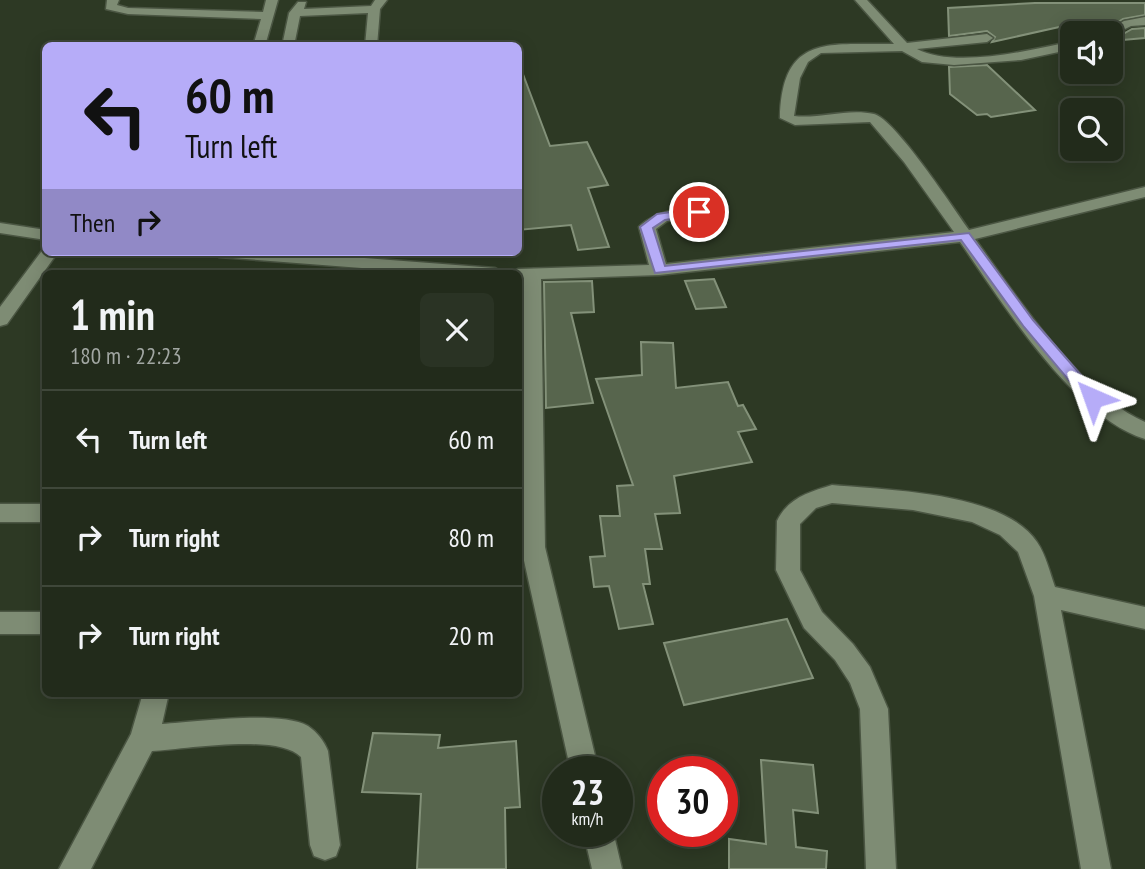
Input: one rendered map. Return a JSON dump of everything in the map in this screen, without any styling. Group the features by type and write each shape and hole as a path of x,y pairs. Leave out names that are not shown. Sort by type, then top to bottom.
{"street":[{"path":"113,0 110,7 128,11 268,16"},
{"path":"260,42 272,0"},
{"path":"289,42 295,13 306,0"},
{"path":"861,0 904,47 926,59 954,61 1021,55 1060,48"},
{"path":"295,13 377,4 372,42"},
{"path":"1123,26 1145,21"},
{"path":"987,38 904,47 814,51 794,75 787,118 795,121 859,116 874,118 926,181 1067,371 1093,398 1133,426 1145,431"},
{"path":"582,756 545,589 526,548 525,274 659,270 965,236 1145,192"},
{"path":"659,270 646,227 662,217 699,212"},
{"path":"0,228 42,234"},
{"path":"0,320 47,256"},
{"path":"254,256 360,268 414,270"},
{"path":"881,869 874,709 861,676 844,652 813,620 788,570 788,522 808,501 832,494 914,501 976,514 1008,528 1028,547 1046,596 1096,869"},
{"path":"0,513 42,513"},
{"path":"1046,596 1145,618"},
{"path":"0,623 42,623"},
{"path":"74,869 144,738 155,697"},
{"path":"144,738 266,731 299,736 314,751 325,845"},
{"path":"602,847 607,869"}],"building":[{"path":"1035,3 1145,3 1145,15 1120,21 1060,21 1060,27 992,42 995,37 987,31 949,36 948,8"},
{"path":"1145,28 1145,38 1123,40 1123,34 1132,29"},
{"path":"987,65 1035,110 991,117 987,114 977,115 950,94 949,67"},
{"path":"522,72 550,146 587,142 608,185 588,188 609,247 578,250 571,225 522,230"},
{"path":"714,279 726,307 696,309 685,281"},
{"path":"592,281 594,312 571,313 593,403 546,408 544,282"},
{"path":"641,342 673,343 676,388 728,382 738,406 743,405 756,429 738,432 752,462 674,476 680,513 655,514 662,549 645,549 650,584 643,584 653,624 619,629 609,586 594,587 590,557 605,556 600,516 620,516 617,486 633,485 596,379 642,375"},
{"path":"787,619 813,678 684,705 664,643"},
{"path":"373,733 440,735 438,748 516,741 520,807 505,808 506,869 417,869 421,794 362,792"},
{"path":"761,760 813,765 818,813 793,810 796,847 827,851 826,869 729,869 729,847 738,847 738,840 766,844"}],"route":[{"path":"699,212 662,217 646,227 659,270 965,236 1028,323 1093,398"}]}
